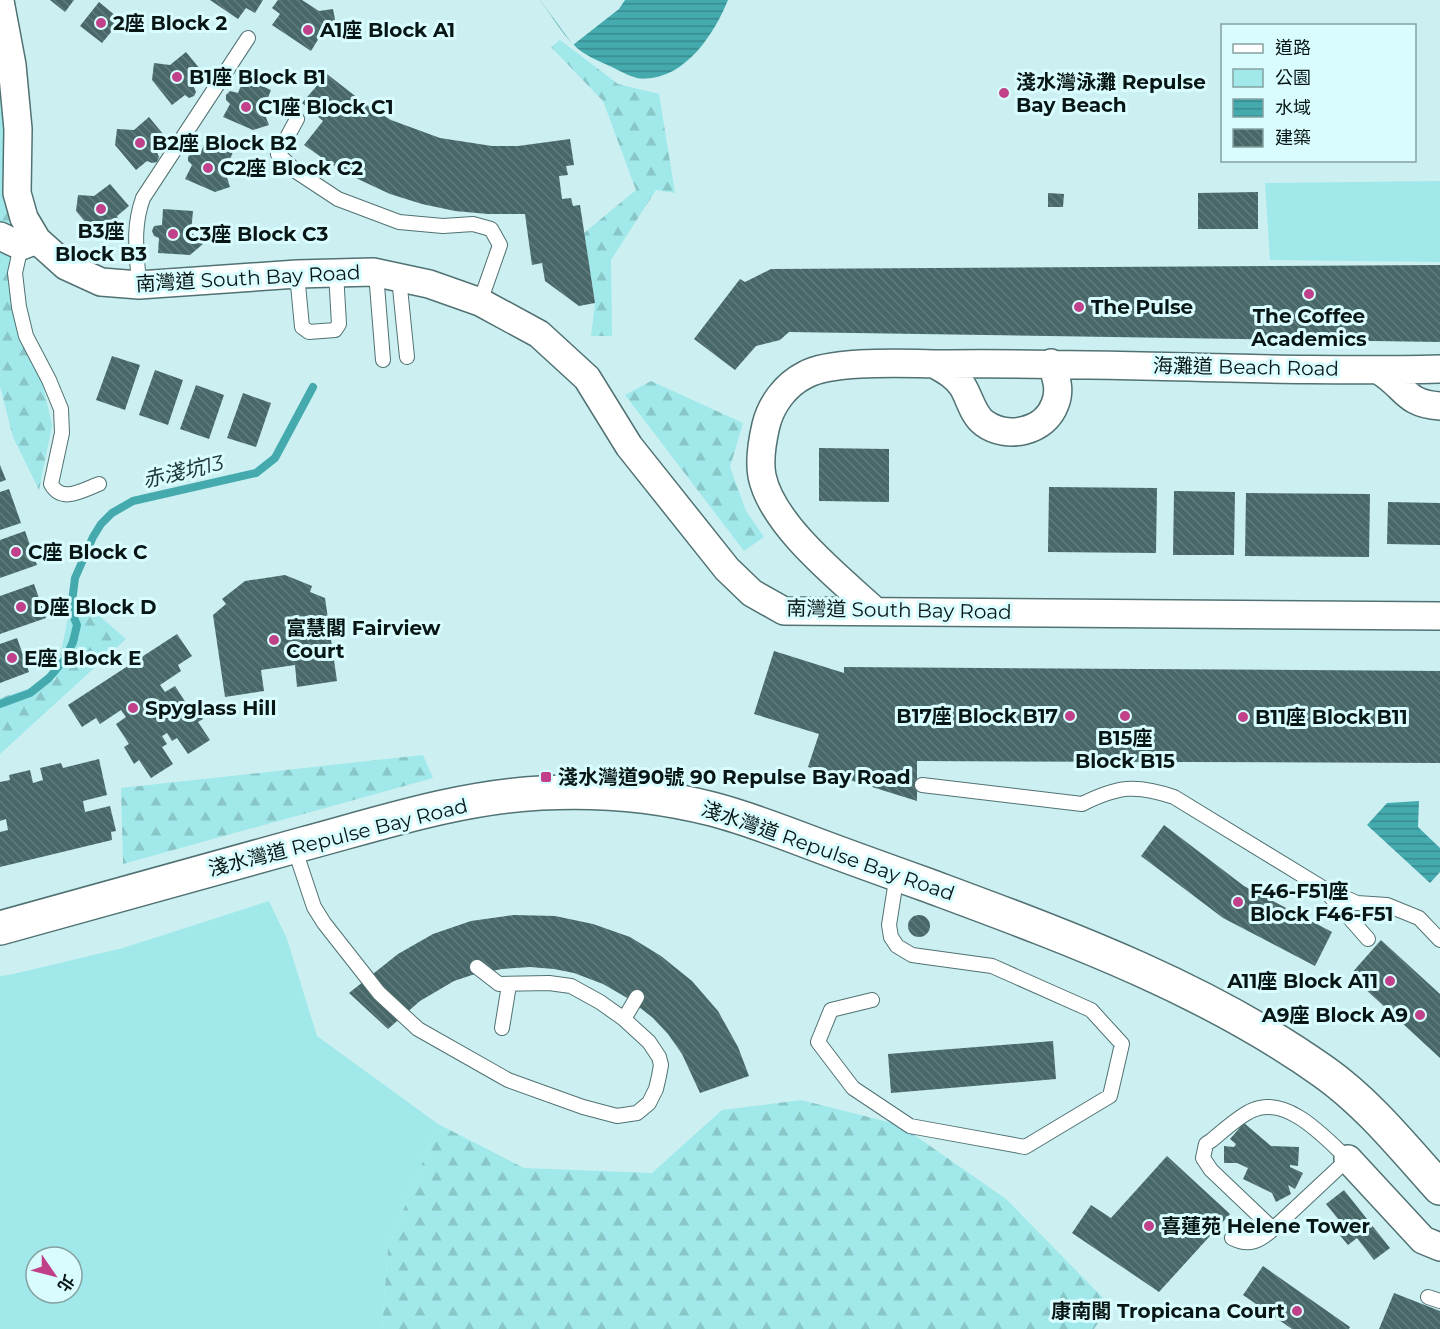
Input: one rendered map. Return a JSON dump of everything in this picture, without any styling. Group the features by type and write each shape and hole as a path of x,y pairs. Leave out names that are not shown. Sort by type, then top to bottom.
{"main road":[{"name":"淺水灣道 Repulse Bay Road","path":"0,928 405,816 482,800 536,793 592,793 666,800 717,810 897,874 1114,956 1259,1029 1324,1071 1371,1111 1440,1188"}],"street":[{"name":"南灣道 South Bay Road","path":"0,1 12,65 17,118 17,193 24,218 19,240 101,282 139,285 297,274 387,275 429,284 480,302 539,334 587,378 629,446 727,569 752,593 784,611 1440,616"},
{"name":"海灘道 Beach Road","path":"875,611 804,545 776,510 762,477 761,445 770,412 785,390 806,374 834,366 1051,363 1378,370 1440,369"},
{"path":"934,364 951,373 963,388 970,405 983,423 1002,432 1024,432 1042,422 1055,405 1058,383 1051,363"},
{"path":"1378,370 1392,378 1409,398 1427,405 1440,406"},
{"path":"1348,1159 1423,1240 1440,1246"}],"lane":[{"path":"139,285 135,232 137,214 143,198 248,38"},
{"path":"297,118 278,154 297,172 338,199 399,222 443,226 473,224 490,229 500,245 480,302"},
{"path":"19,240 15,273 18,307 26,336 61,409 62,433 51,484 60,495 69,495 99,484"},
{"path":"297,274 302,327 309,332 335,330 339,324 336,273"},
{"path":"387,275 407,357"},
{"path":"383,360 387,275"},
{"path":"922,785 1082,804 1103,793 1127,788 1151,789 1174,797 1323,888 1357,903 1387,905 1419,918 1440,939"},
{"path":"294,847 314,907 324,923 379,993 418,1029 508,1080 583,1107 617,1116 637,1113 649,1103 656,1089 661,1065 648,1042 624,1019 571,986 549,983 499,984 477,967"},
{"path":"872,1000 831,1010 818,1042 854,1088 910,1126 1025,1147 1110,1096 1122,1044 1091,1010 992,966 912,955 897,946 891,937 889,925 897,874"},
{"path":"1323,888 1368,939"},
{"path":"502,1028 509,985"},
{"path":"624,1019 637,997"},
{"path":"1232,1238 1252,1243 1264,1237 1274,1229 1348,1159 1305,1121 1288,1112 1269,1107 1253,1110 1206,1144 1203,1158 1206,1165 1274,1229"}],"green space":[{"path":"560,40 618,84 659,94 675,193 656,190 611,260 612,336 591,336 595,303 584,233 636,190 603,101 551,47"},
{"path":"0,47 9,195 25,306 52,425 39,490 13,437 0,386"},
{"path":"1440,181 1440,262 1270,260 1265,183"},
{"path":"651,381 743,423 730,467 746,511 764,537 744,551 625,395"},
{"path":"88,606 126,639 0,754 0,698 55,680 68,618"},
{"path":"423,755 433,778 123,864 121,788"},
{"path":"269,901 287,939 317,1036 438,1124 388,1248 382,1329 0,1329 0,976 123,948"},
{"path":"801,1100 900,1125 1006,1199 1110,1305 1094,1329 382,1329 388,1248 438,1124 524,1168 652,1173 722,1110"}],"water":[{"path":"540,0 728,0 705,42 682,65 653,78 637,78 577,48"},
{"path":"1419,801 1418,827 1440,848 1440,872 1430,883 1367,825 1387,803"}],"pier":[{"path":"540,0 625,0 619,9 573,45"}],"building":[{"path":"50,0 74,0 65,12"},
{"path":"210,0 263,0 255,13 246,8 238,19"},
{"name":"A1座 Block A1","path":"278,0 302,0 319,11 333,9 338,35 319,38 311,51 272,25 280,14 272,8"},
{"name":"2座 Block 2","path":"99,2 121,20 102,43 80,26"},
{"name":"B1座 Block B1","path":"186,52 205,75 193,85 196,92 194,96 189,98 185,95 172,105 152,80 154,63 170,65"},
{"path":"327,74 368,106 391,120 440,138 492,146 518,146 570,139 574,165 566,166 568,175 559,176 562,199 571,198 573,206 580,205 595,303 579,306 545,281 542,263 532,265 525,214 455,211 422,204 390,194 360,180 331,164 304,145 323,121 302,103"},
{"name":"C1座 Block C1","path":"244,78 271,90 263,110 269,125 253,130 223,117 230,104 226,100 226,95 230,91 238,93"},
{"name":"B2座 Block B2","path":"149,117 168,140 156,150 159,157 157,162 147,161 136,170 115,145 117,129 134,130"},
{"name":"C2座 Block C2","path":"206,140 233,152 225,171 230,187 215,192 185,179 192,165 188,157 192,153 200,154"},
{"name":"B3座 Block B3","path":"110,184 129,206 117,216 120,223 118,228 109,227 97,236 76,211 78,195 94,196"},
{"path":"1258,192 1258,229 1198,229 1198,193"},
{"path":"1048,193 1064,194 1063,207 1048,207"},
{"name":"C3座 Block C3","path":"163,209 193,211 191,232 203,244 190,255 158,253 159,238 154,236 152,231 154,226 162,225"},
{"name":"The Pulse","path":"1440,265 1440,342 789,332 780,340 756,346 735,370 694,339 740,279 745,282 771,269"},
{"path":"112,356 140,365 125,410 96,400"},
{"path":"155,370 183,380 168,425 139,415"},
{"path":"196,385 224,395 209,439 180,429"},
{"path":"243,393 271,403 256,447 227,438"},
{"path":"819,448 889,449 889,502 819,501"},
{"path":"0,465 6,480 0,482"},
{"path":"1049,487 1157,488 1156,553 1048,552"},
{"path":"9,489 21,523 0,530 0,492"},
{"path":"1174,491 1235,492 1234,555 1173,555"},
{"path":"1246,493 1370,494 1369,557 1245,556"},
{"path":"1388,502 1440,503 1440,545 1387,544"},
{"name":"C座 Block C","path":"25,531 37,565 0,578 0,540"},
{"name":"富慧閣 Fairview Court","path":"285,575 312,586 310,592 325,598 337,681 297,687 295,665 261,670 264,691 225,697 213,615 226,604 222,599 245,581"},
{"name":"D座 Block D","path":"34,584 46,618 0,634 0,596"},
{"name":"Spyglass Hill","path":"177,634 192,656 178,665 181,671 160,685 165,692 175,686 188,706 193,702 203,719 198,722 210,740 188,754 177,738 172,741 167,733 162,736 167,744 162,747 173,764 151,778 139,760 134,764 124,747 129,744 116,724 126,717 121,710 100,724 96,718 82,727 68,705"},
{"name":"E座 Block E","path":"17,638 29,672 0,683 0,644"},
{"path":"774,651 844,673 844,667 1440,671 1440,763 917,761 917,801 808,767 819,734 754,714"},
{"path":"99,759 107,795 83,801 85,812 110,806 116,831 111,832 112,840 0,867 0,832 8,830 6,819 0,821 0,782 10,780 9,775 30,770 33,783 43,780 40,768 61,763 63,768"},
{"name":"F46-F51座 Block F46-F51","path":"1164,825 1244,886 1332,932 1315,966 1223,918 1141,856"},
{"path":"514,915 555,916 593,924 630,937 661,956 692,981 718,1011 738,1047 749,1076 700,1093 682,1054 653,1018 629,999 603,984 574,973 530,967 502,969 472,975 454,981 420,1001 388,1029 349,993 398,954 433,934 471,921"},
{"path":"919,915 927,918 930,926 927,934 919,937 911,934 908,926 911,918"},
{"path":"1381,940 1440,994 1440,1058 1350,975"},
{"path":"1053,1041 1056,1079 891,1093 888,1054"},
{"path":"1244,1123 1271,1146 1299,1147 1298,1166 1290,1165 1290,1167 1303,1173 1295,1189 1288,1185 1291,1194 1276,1202 1272,1193 1243,1179 1248,1168 1237,1163 1224,1163 1224,1146 1234,1147 1236,1144 1230,1139"},
{"name":"喜蓮苑 Helene Tower","path":"1167,1156 1230,1214 1159,1292 1072,1233 1091,1205 1111,1218"},
{"path":"1344,1190 1390,1248 1374,1260 1357,1238 1348,1245 1332,1226 1339,1220 1326,1204"},
{"name":"康南閣 Tropicana Court","path":"1263,1266 1350,1327 1349,1329 1292,1329 1243,1295"},
{"path":"1394,1293 1440,1311 1440,1329 1379,1329"}],"waterway":[{"name":"赤淺坑13","path":"0,704 30,693 49,678 65,659 73,642 77,625 71,610 75,578 101,524 112,513 133,501 256,473 275,458 313,387"}],"place":[{"name":"2座 Block 2","path":"101,23"},
{"name":"A1座 Block A1","path":"308,30"},
{"name":"B1座 Block B1","path":"177,77"},
{"name":"淺水灣泳灘 Repulse Bay Beach","path":"1004,93"},
{"name":"C1座 Block C1","path":"246,107"},
{"name":"B2座 Block B2","path":"140,143"},
{"name":"C2座 Block C2","path":"208,168"},
{"name":"B3座 Block B3","path":"101,209"},
{"name":"C3座 Block C3","path":"173,234"},
{"name":"The Coffee Academics","path":"1309,294"},
{"name":"The Pulse","path":"1079,307"},
{"name":"C座 Block C","path":"16,552"},
{"name":"D座 Block D","path":"21,607"},
{"name":"富慧閣 Fairview Court","path":"274,640"},
{"name":"E座 Block E","path":"12,658"},
{"name":"Spyglass Hill","path":"133,708"},
{"name":"B17座 Block B17","path":"1070,716"},
{"name":"B15座 Block B15","path":"1125,716"},
{"name":"B11座 Block B11","path":"1243,717"},
{"name":"淺水灣道90號 90 Repulse Bay Road","path":"546,777"},
{"name":"F46-F51座 Block F46-F51","path":"1238,902"},
{"name":"A11座 Block A11","path":"1390,981"},
{"name":"A9座 Block A9","path":"1420,1015"},
{"name":"喜蓮苑 Helene Tower","path":"1149,1226"},
{"name":"康南閣 Tropicana Court","path":"1297,1311"}]}
